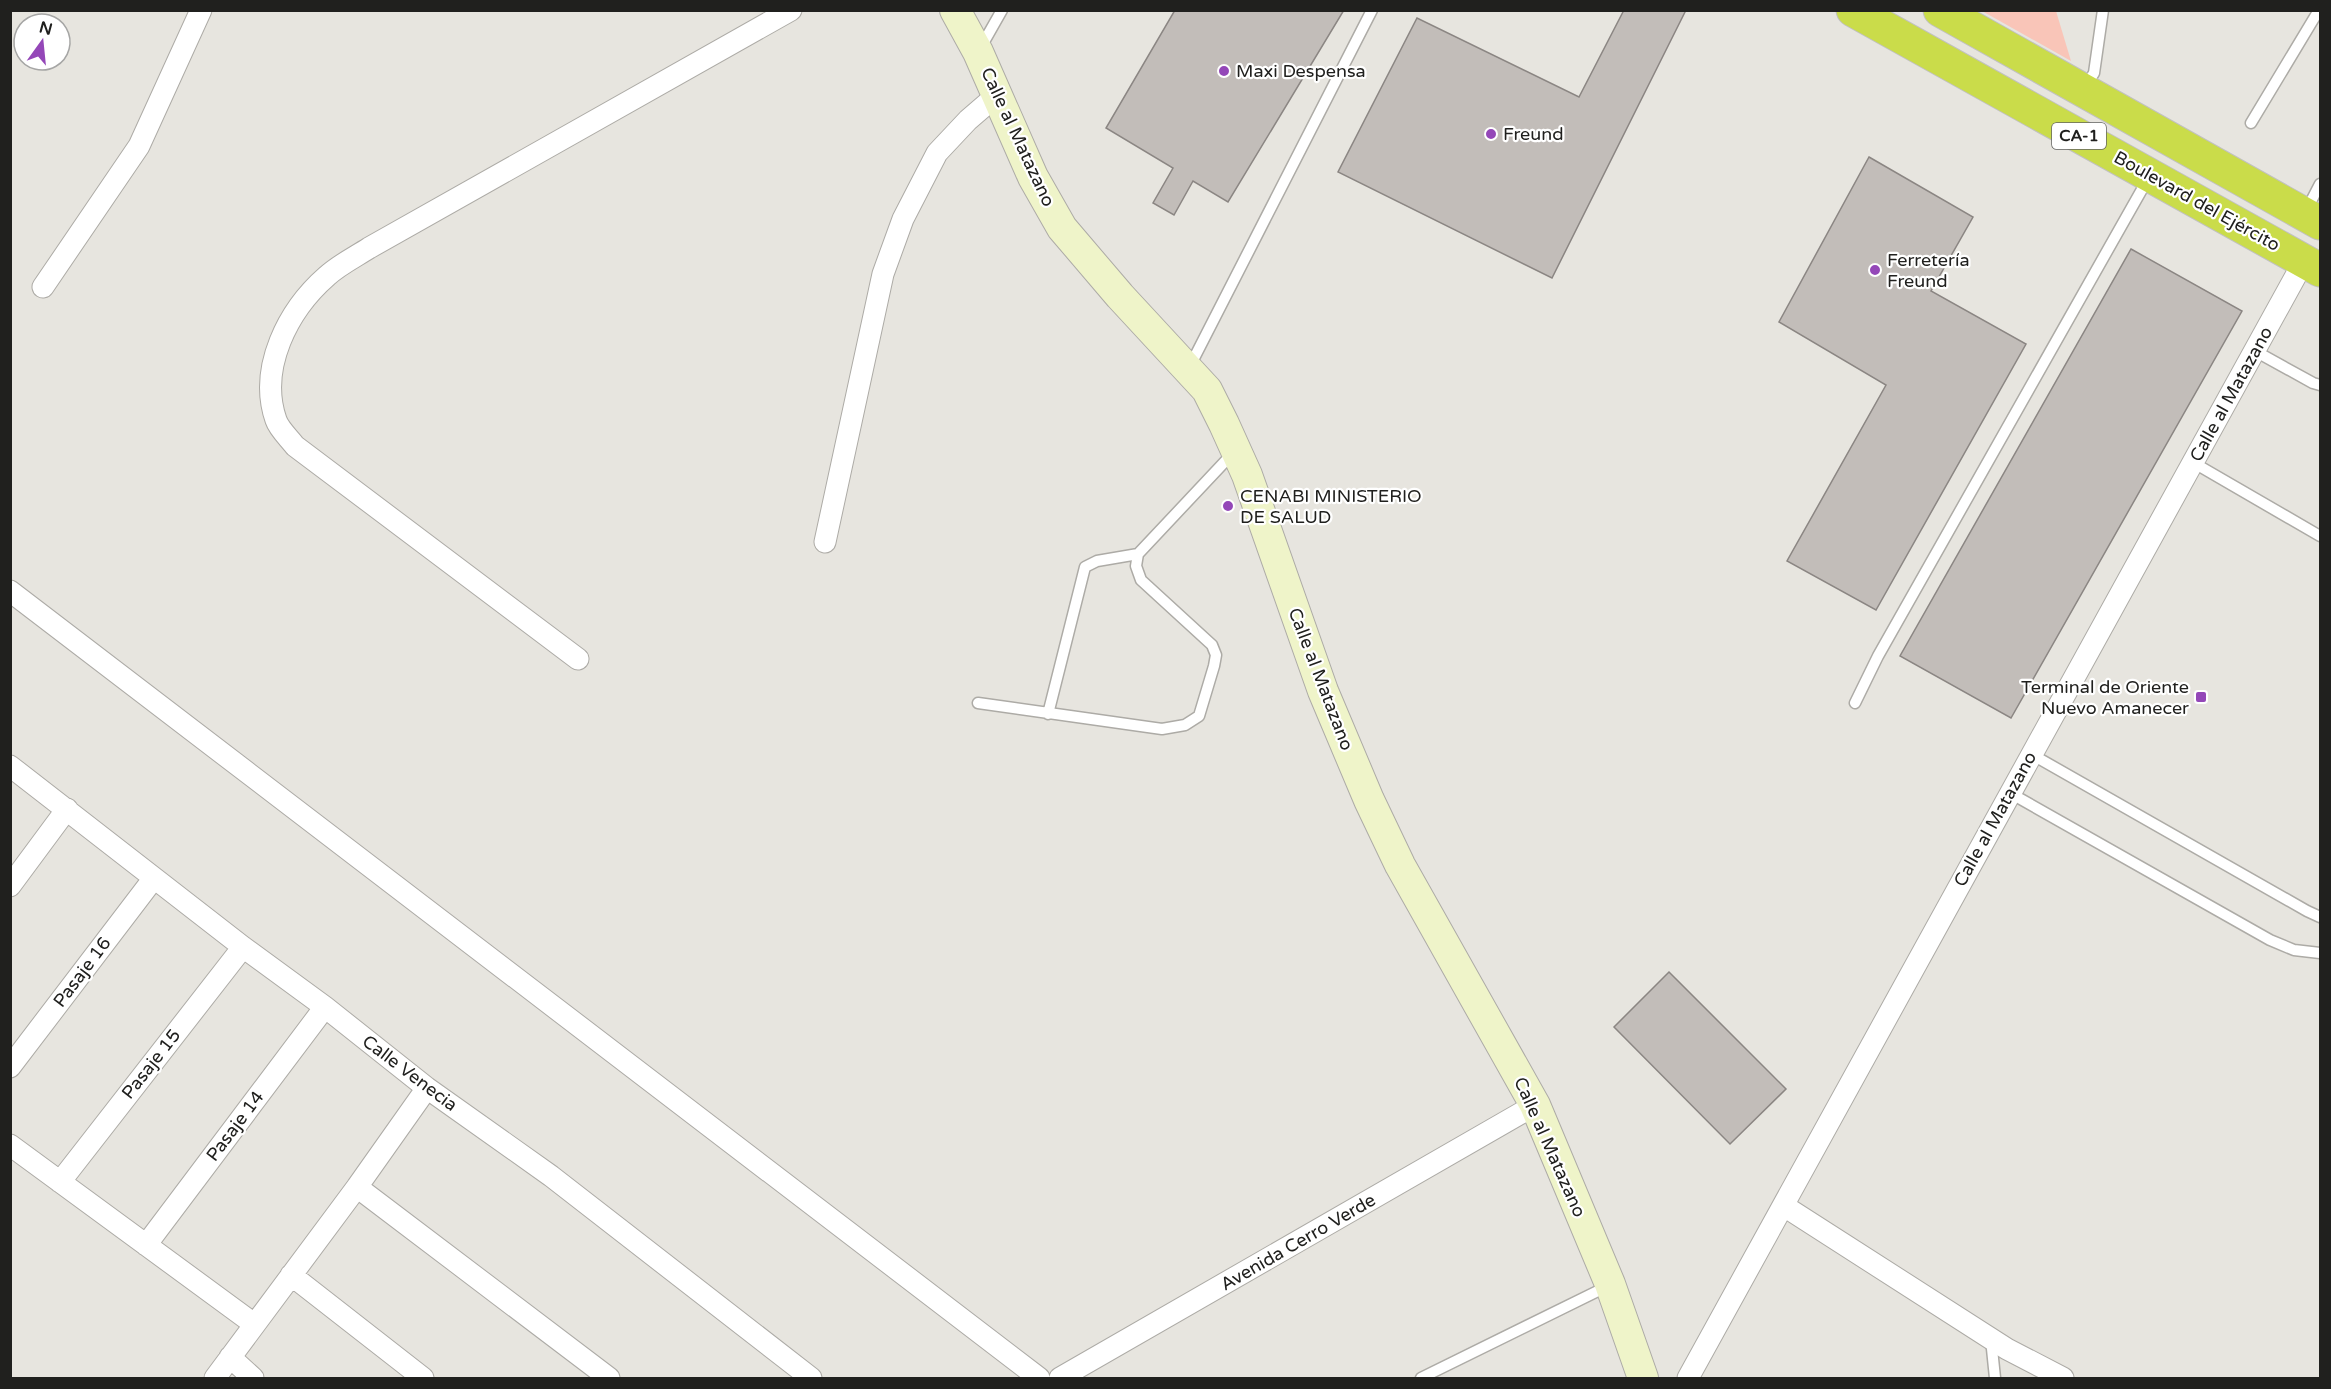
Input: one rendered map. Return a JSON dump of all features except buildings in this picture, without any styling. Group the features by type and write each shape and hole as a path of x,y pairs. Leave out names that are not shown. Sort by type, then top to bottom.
{"highway":[{"name":"CA-1","path":"1940,10 2312,218"},
{"name":"Boulevard del Ejército","path":"1858,12 2150,175 2315,260"}],"street":[{"path":"43,287 140,146 201,10"},
{"path":"578,658 295,446 277,422 270,392 273,363 282,335 300,304 328,275 361,254 791,10"},
{"name":"Calle al Matazano","path":"955,10 978,51 1033,177 1062,228 1120,296 1207,390 1247,475 1323,691 1369,800 1400,865 1535,1106 1611,1284 1643,1378"},
{"path":"825,542 883,274 903,219 937,153 968,120 997,95"},
{"name":"Calle al Matazano","path":"1688,1378 2255,351 2315,260"},
{"path":"10,591 1039,1378"},
{"name":"Calle Venecia","path":"10,766 243,947 325,1006 427,1088 551,1176 811,1378"},
{"path":"10,886 67,809"},
{"name":"Pasaje 16","path":"10,1067 154,878"},
{"name":"Pasaje 15","path":"60,1182 243,947"},
{"name":"Pasaje 14","path":"146,1245 325,1006"},
{"path":"215,1378 357,1187 427,1088"},
{"name":"Avenida Cerro Verde","path":"1060,1378 1535,1106"},
{"path":"10,1145 254,1324"},
{"path":"357,1187 609,1378"},
{"path":"1784,1206 1991,1339 2063,1378"},
{"path":"291,1275 423,1378"},
{"path":"230,1356 253,1378"}],"lane":[{"path":"978,51 1002,10"},
{"path":"1188,369 1372,10"},
{"path":"2083,90 2094,73 2103,10"},
{"path":"2251,123 2319,10"},
{"path":"1855,703 1878,656 2150,175"},
{"path":"2312,218 2320,184"},
{"path":"2255,351 2320,385"},
{"path":"978,704 1162,729 1185,725 1199,716 1214,666 1216,655 1212,645 1141,580 1136,566 1138,554 1236,451"},
{"path":"2194,464 2320,536"},
{"path":"1048,714 1085,567 1097,561 1138,554"},
{"path":"2031,754 2320,917"},
{"path":"2010,793 2270,940 2294,950 2320,953"},
{"path":"1422,1378 1611,1284"},
{"path":"1991,1339 1995,1378"}],"shaded area":[{"path":"1982,11 2056,11 2071,61"}],"place":[{"name":"Maxi Despensa","path":"1224,71"},
{"name":"Freund","path":"1491,134"},
{"name":"Ferretería Freund","path":"1875,270"},
{"name":"CENABI MINISTERIO DE SALUD","path":"1228,506"},
{"name":"Terminal de Oriente Nuevo Amanecer","path":"2201,697"}]}
